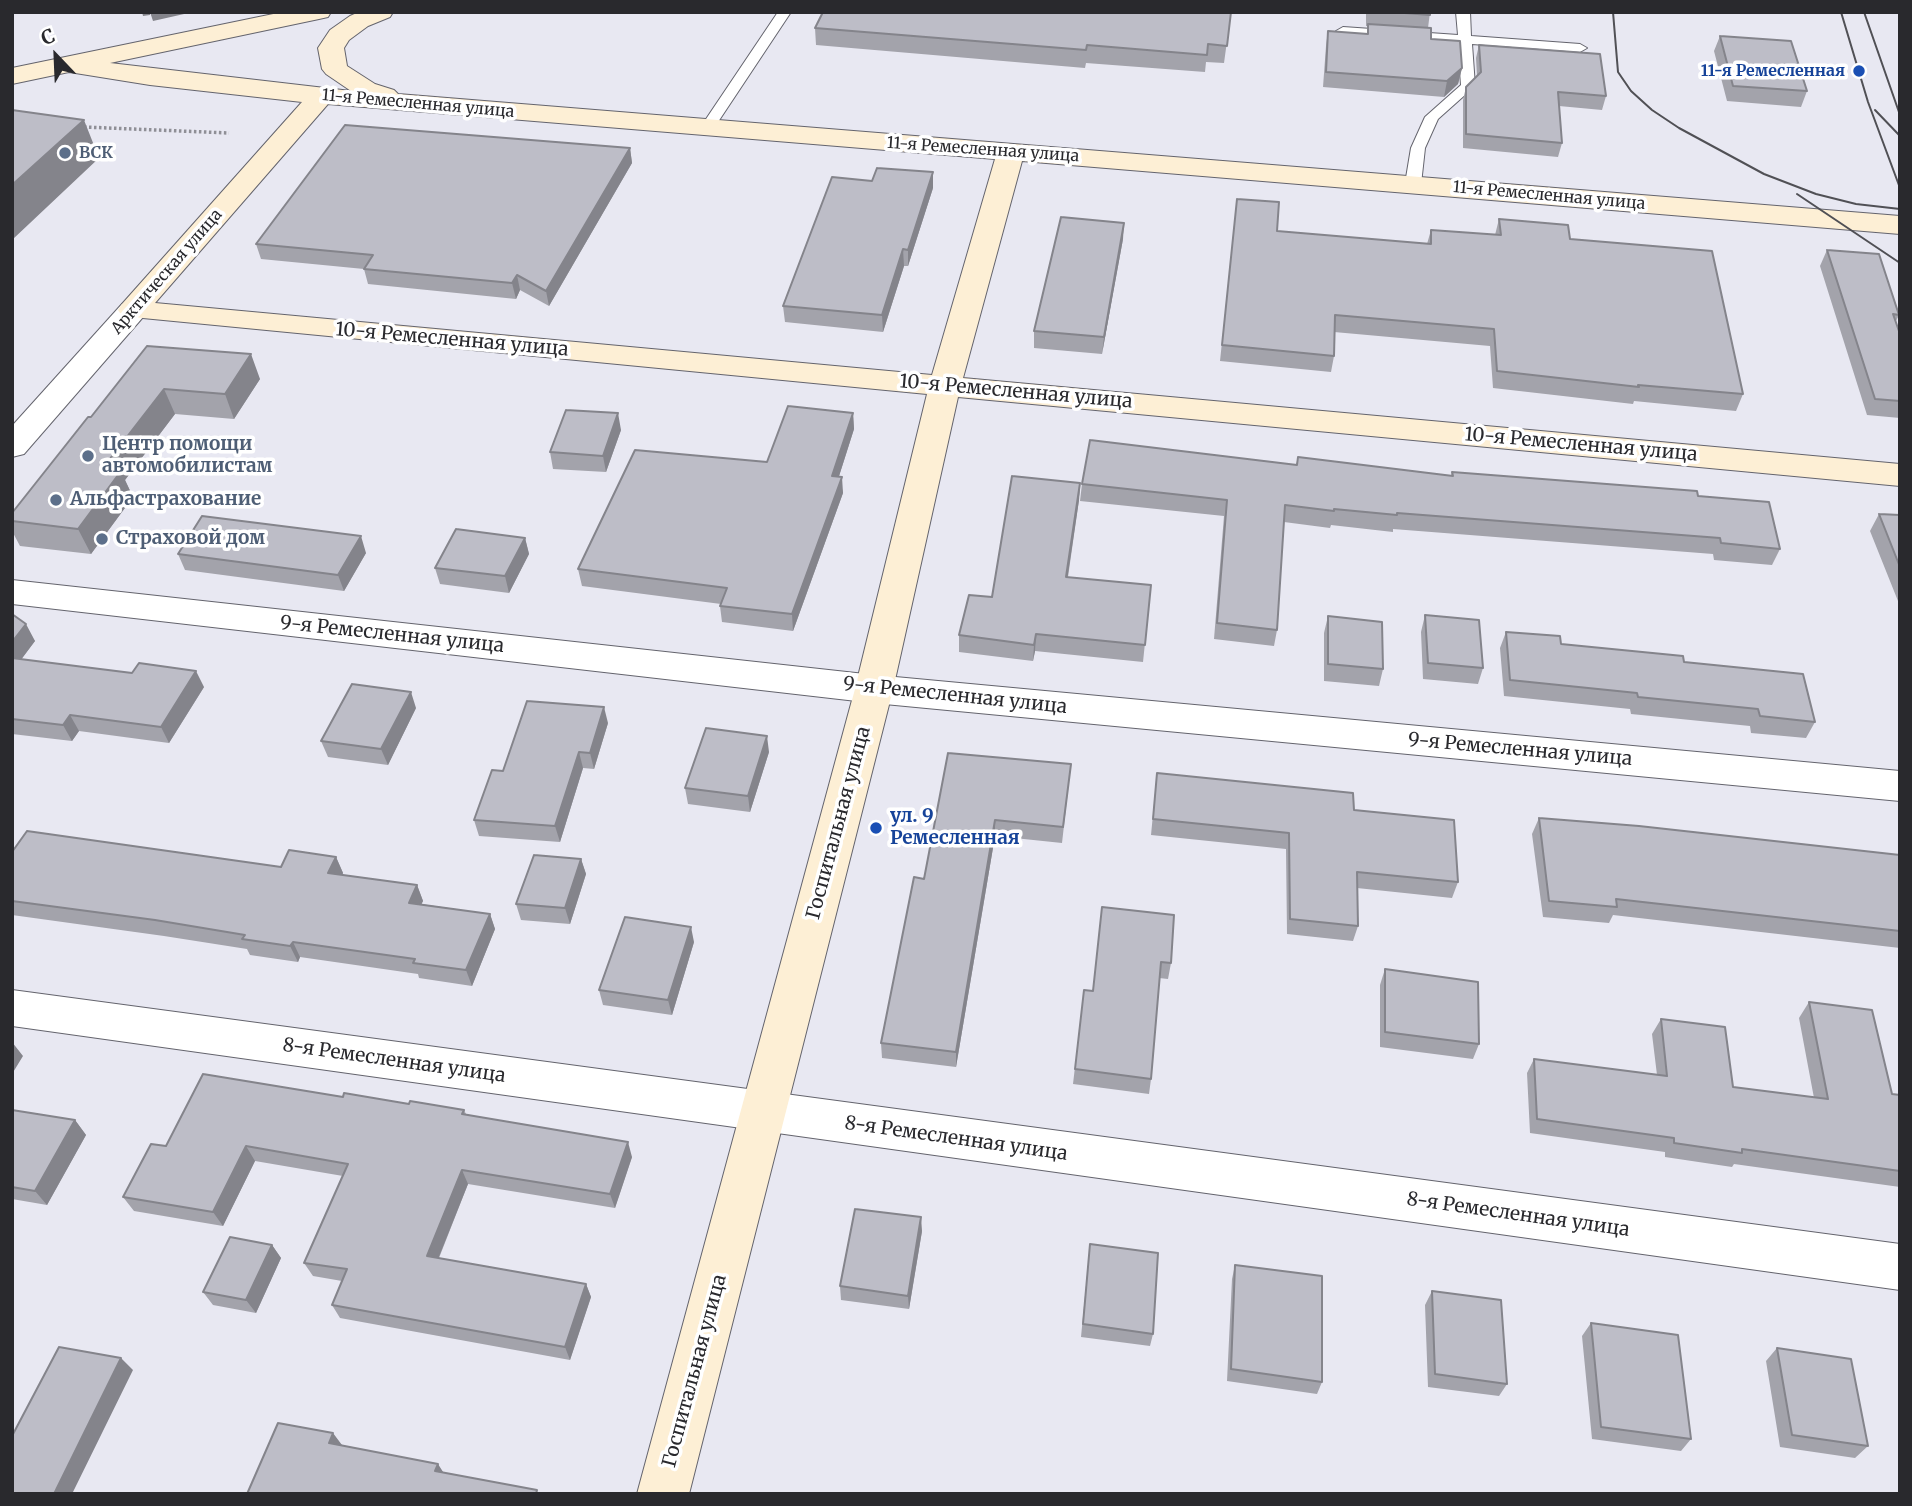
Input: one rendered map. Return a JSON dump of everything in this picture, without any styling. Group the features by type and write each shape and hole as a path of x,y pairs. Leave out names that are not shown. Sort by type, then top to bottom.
{"main road":[{"path":"12,76 319,12"},
{"path":"381,12 359,21 339,35 331,48 335,69 366,89 417,104"},
{"name":"11-я Ремесленная улица","path":"68,64 150,77 321,96 1900,225"},
{"name":"Арктическая улица","path":"133,310 321,96"},
{"name":"Госпитальная улица","path":"663,1494 874,689 945,385 1011,151"},
{"name":"10-я Ремесленная улица","path":"133,310 1900,475"}],"street":[{"name":"Арктическая улица","path":"12,447 133,310"},
{"name":"9-я Ремесленная улица","path":"12,592 874,689 1900,786"},
{"name":"8-я Ремесленная улица","path":"12,1008 1900,1268"}],"lane":[{"path":"707,128 785,12"},
{"path":"1413,184 1418,148 1432,117 1468,86 1463,12"},
{"path":"1343,31 1580,48"}],"path":[{"path":"73,126 229,133"}],"building":[{"path":"823,12 1231,12 1227,46 1208,44 1207,55 1087,45 1086,50 815,28"},
{"path":"1392,12 1430,12 1430,15"},
{"path":"1368,24 1431,28 1431,39 1460,41 1462,68 1447,81 1326,72 1328,31 1368,34"},
{"path":"1720,36 1791,41 1807,91 1733,86"},
{"path":"1479,45 1600,54 1606,96 1558,92 1562,143 1466,134 1466,87 1481,72"},
{"path":"12,110 84,120 12,185"},
{"path":"345,125 630,148 546,291 517,275 512,283 364,269 373,255 256,244"},
{"path":"877,168 933,172 908,250 903,249 882,315 783,306 832,177 872,181"},
{"path":"1237,199 1279,202 1277,231 1431,244 1431,230 1501,235 1499,219 1568,225 1570,239 1712,251 1743,394 1638,385 1639,387 1497,371 1494,329 1335,315 1334,356 1222,345"},
{"path":"1061,217 1124,223 1104,337 1034,331"},
{"path":"1827,250 1879,254 1899,315 1893,314 1900,334 1900,401 1875,399"},
{"path":"147,346 251,354 225,394 164,389 102,469 121,471 78,529 12,521 12,513"},
{"path":"788,406 853,413 832,476 842,477 792,614 720,606 727,588 578,569 635,450 767,462"},
{"path":"566,410 618,413 603,456 550,452"},
{"path":"1090,440 1297,465 1298,457 1453,476 1452,472 1697,491 1698,496 1769,502 1780,549 1721,543 1720,538 1397,513 1334,511 1285,505 1277,630 1217,623 1227,500 1082,484"},
{"path":"1012,476 1080,483 1066,577 1151,585 1145,645 1036,634 1034,645 959,635 969,595 992,597"},
{"path":"1879,514 1900,515 1900,567"},
{"path":"202,516 361,536 338,575 178,554"},
{"path":"456,529 525,538 505,576 435,568"},
{"path":"12,614 26,624 12,642"},
{"path":"1425,615 1479,620 1483,668 1428,663"},
{"path":"1328,616 1382,622 1383,669 1328,664"},
{"path":"1506,632 1560,636 1561,644 1683,656 1684,662 1803,674 1815,722 1760,716 1758,709 1510,680"},
{"path":"12,658 132,673 139,663 196,671 161,727 70,715 63,725 12,719"},
{"path":"352,684 411,692 381,749 321,741"},
{"path":"527,701 604,707 590,753 579,752 555,826 474,820 492,770 503,771"},
{"path":"706,728 767,736 748,796 685,788"},
{"path":"948,753 1071,764 1063,827 995,820 956,1052 881,1043 914,877 924,879"},
{"path":"1157,773 1353,793 1354,810 1454,820 1458,882 1357,872 1358,926 1290,919 1289,833 1153,819"},
{"path":"1539,818 1639,826 1900,855 1900,931 1616,899 1617,907 1549,901"},
{"path":"27,831 281,867 289,850 336,857 328,873 417,885 409,903 490,914 466,970 413,963 415,959 293,942 290,946 242,939 245,935 155,920 12,901 12,852"},
{"path":"534,855 581,859 565,908 516,904"},
{"path":"1102,907 1174,915 1171,963 1161,962 1151,1079 1075,1069 1084,990 1093,991"},
{"path":"625,917 691,927 668,1000 599,990"},
{"path":"1385,969 1478,982 1479,1044 1385,1032"},
{"path":"1809,1002 1872,1010 1892,1094 1900,1095 1900,1171 1742,1149 1742,1153 1674,1143 1674,1138 1537,1119 1534,1059 1667,1076 1661,1019 1725,1027 1733,1087 1828,1099"},
{"path":"203,1074 343,1097 344,1093 409,1104 410,1101 464,1110 462,1114 628,1142 610,1194 462,1170 427,1256 586,1284 565,1347 332,1305 347,1269 304,1263 348,1164 246,1146 213,1212 123,1197 151,1144 166,1146"},
{"path":"12,1110 75,1120 35,1191 12,1187"},
{"path":"855,1209 921,1217 908,1296 840,1286"},
{"path":"230,1237 272,1245 246,1300 203,1292"},
{"path":"1090,1244 1158,1253 1153,1334 1083,1324"},
{"path":"1235,1265 1322,1276 1322,1382 1231,1369"},
{"path":"1432,1291 1501,1300 1507,1384 1435,1374"},
{"path":"1591,1323 1678,1335 1691,1439 1601,1427"},
{"path":"59,1347 121,1358 54,1494 12,1493 12,1436"},
{"path":"1777,1348 1851,1359 1868,1446 1792,1435"},
{"path":"278,1423 333,1433 329,1443 438,1464 435,1471 537,1490 536,1494 247,1494"}],"tram line":[{"path":"1613,12 1618,72 1631,91 1652,110 1679,128 1764,174 1816,194 1856,204 1900,209"},
{"path":"1841,12 1868,102 1900,188"},
{"path":"1864,12 1900,115"},
{"path":"1875,110 1900,136"},
{"path":"1797,194 1900,263"}],"place":[{"name":"11-я Ремесленная","path":"1859,71"},
{"name":"ВСК","path":"65,153"},
{"name":"Центр помощи автомобилистам","path":"88,456"},
{"name":"Альфастрахование","path":"56,500"},
{"name":"Страховой дом","path":"102,539"},
{"name":"ул. 9 Ремесленная","path":"876,828"}]}
